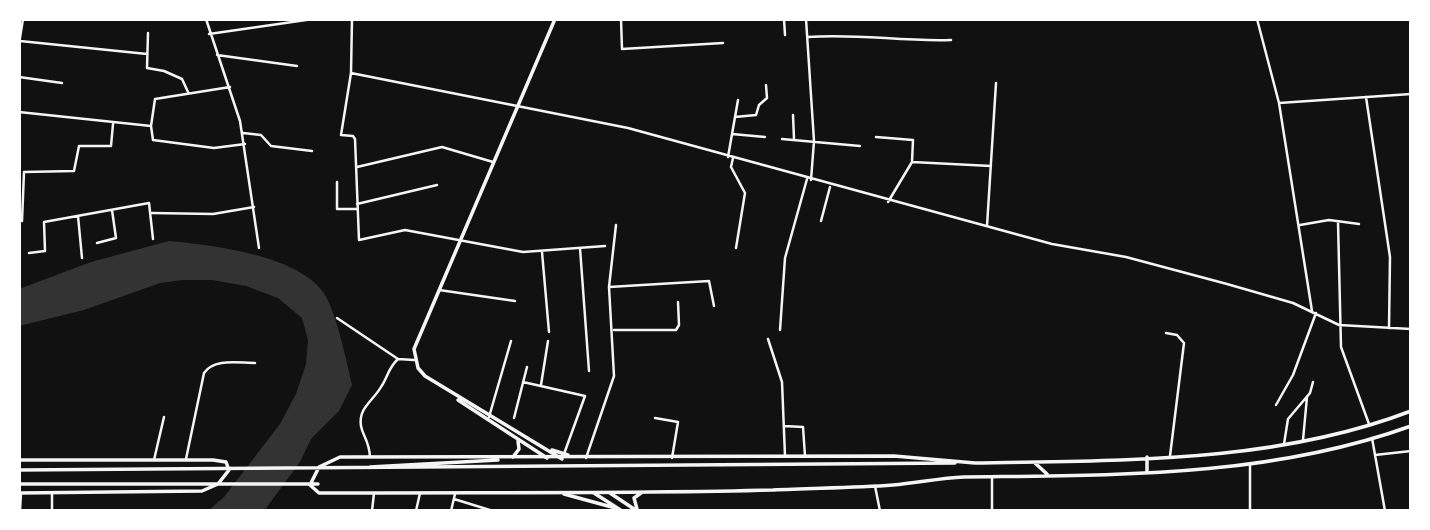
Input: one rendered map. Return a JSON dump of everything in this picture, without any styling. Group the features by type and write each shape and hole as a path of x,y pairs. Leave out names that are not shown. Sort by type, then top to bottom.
{"main road":[{"path":"555,19 418,335 414,359 425,376 451,394 563,456"},
{"path":"451,394 468,409 547,458"},
{"path":"19,470 708,467 1033,462 1170,456 1283,444 1369,424 1411,411"},
{"path":"975,463 894,456 370,457 331,460 319,467 310,485 319,493 558,493 875,486 960,477 1147,472 1283,461 1411,426"},
{"path":"324,469 511,458 519,449 518,441"},
{"path":"1147,457 1147,472"},
{"path":"19,460 222,460 229,470 218,484 202,491 20,493"},
{"path":"1033,462 1049,475"},
{"path":"19,484 318,484"},
{"path":"638,511 634,498 646,491"},
{"path":"594,492 621,510"},
{"path":"608,492 638,511"},
{"path":"558,493 621,510"}],"street":[{"path":"206,19 243,133 259,248"},
{"path":"209,34 313,19"},
{"path":"352,19 351,73 341,135 355,137 359,240 405,230 460,241 542,252 605,246"},
{"path":"621,19 622,49 723,43"},
{"path":"784,19 785,34"},
{"path":"780,330 785,258 809,180 814,141 806,19"},
{"path":"1257,19 1279,103 1314,312 1293,375 1276,405"},
{"path":"21,20 19,43 147,54"},
{"path":"148,33 147,68 182,79 188,92"},
{"path":"808,37 848,34 866,35 888,41 951,40"},
{"path":"217,55 297,66"},
{"path":"351,73 628,128 888,202 1052,244 1166,267 1314,312 1339,325 1411,329"},
{"path":"19,77 62,83"},
{"path":"988,227 996,83"},
{"path":"736,117 756,115 767,98 766,85"},
{"path":"230,87 155,99 151,126 153,141 214,148 245,144"},
{"path":"1279,103 1411,94"},
{"path":"1366,97 1390,257 1389,328"},
{"path":"736,248 745,195 731,167 732,134 738,100"},
{"path":"19,112 151,126"},
{"path":"793,115 794,139"},
{"path":"22,221 24,172 74,171 79,146 111,146 113,124"},
{"path":"243,133 261,135 271,146 312,150"},
{"path":"732,134 765,136"},
{"path":"876,137 913,140 912,163 888,202"},
{"path":"782,139 860,146"},
{"path":"357,167 442,147 494,162"},
{"path":"912,163 991,166"},
{"path":"337,182 337,209 357,209"},
{"path":"357,204 438,185"},
{"path":"821,221 830,186"},
{"path":"29,253 45,251 43,223 149,203 153,239"},
{"path":"151,213 213,214 254,207"},
{"path":"97,243 116,237 112,210"},
{"path":"78,216 82,258"},
{"path":"1300,225 1324,221 1359,224"},
{"path":"1338,222 1339,325 1343,357 1369,424"},
{"path":"586,458 614,376 609,287 616,225"},
{"path":"580,248 589,371"},
{"path":"542,252 549,332"},
{"path":"609,287 709,281 714,306"},
{"path":"439,290 515,302"},
{"path":"613,330 676,330 680,324 678,302"},
{"path":"337,318 398,359 414,359"},
{"path":"1166,333 1177,335 1184,344 1170,456"},
{"path":"768,339 781,374 785,456"},
{"path":"489,417 512,341"},
{"path":"541,385 548,341"},
{"path":"370,457 370,443 361,425 364,409 380,390 390,365 398,359"},
{"path":"186,459 204,373 208,367 217,363 254,363"},
{"path":"513,418 527,367"},
{"path":"523,382 585,396 563,456"},
{"path":"1303,440 1307,397 1312,382"},
{"path":"1283,444 1288,419 1307,397"},
{"path":"154,460 164,417"},
{"path":"655,418 677,422 672,458"},
{"path":"785,426 803,427 805,456"},
{"path":"1372,438 1385,511"},
{"path":"1375,455 1411,451"},
{"path":"1250,465 1250,511"},
{"path":"992,478 992,511"},
{"path":"875,486 880,511"},
{"path":"416,511 421,492"},
{"path":"451,511 455,492"},
{"path":"20,493 20,511"},
{"path":"52,493 52,511"},
{"path":"372,511 374,493"},
{"path":"454,499 493,511"}],"shaded area":[{"path":"169,241 230,249 294,269 311,279 323,292 332,311 352,385 339,411 311,439 300,462 264,511 208,511 224,497 280,424 296,394 306,364 308,340 302,318 278,298 246,286 212,280 182,280 160,283 84,310 19,326 19,289 91,262"}]}
